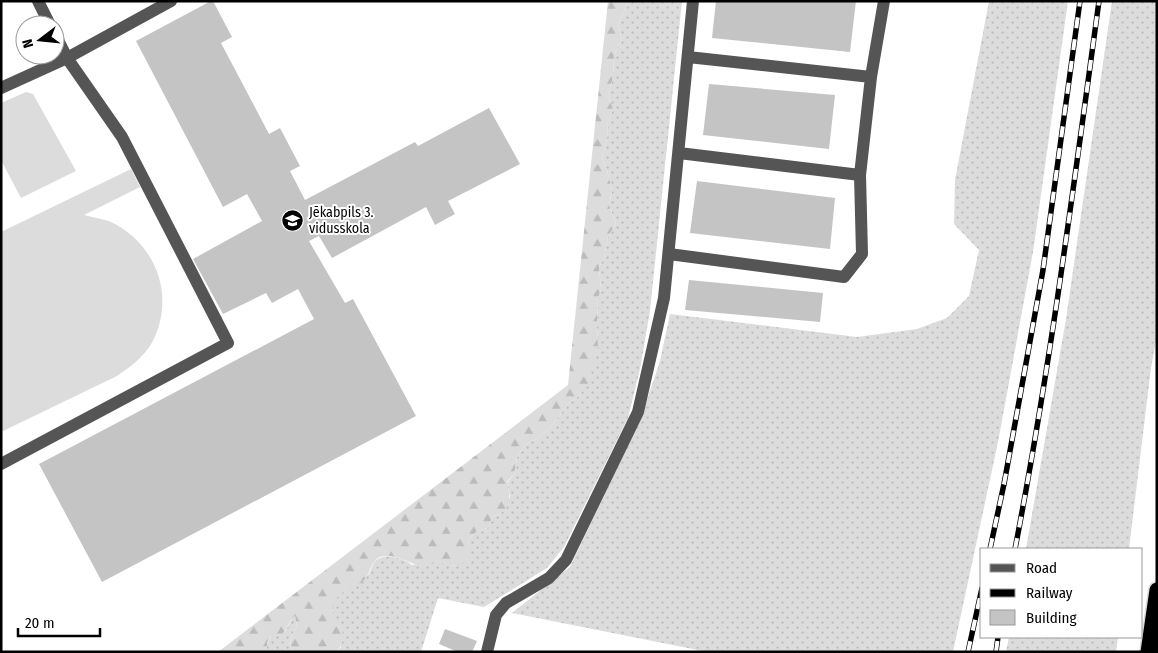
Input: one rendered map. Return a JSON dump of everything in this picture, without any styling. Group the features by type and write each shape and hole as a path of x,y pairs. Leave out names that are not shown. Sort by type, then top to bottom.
{"highway":[{"path":"1148,652 1157,590"}],"lane":[{"path":"38,1 45,15"},
{"path":"1,88 67,58 171,1"},
{"path":"487,652 496,615 506,604 549,578 566,560 638,412 664,298 693,1"},
{"path":"669,254 844,277 862,254 860,175 871,77 884,1"},
{"path":"1,464 228,343 122,138 65,54"},
{"path":"688,57 871,77"},
{"path":"679,153 860,175"}],"green space":[{"path":"608,1 626,1 627,6 618,24 622,40 614,55 613,77 608,95 613,109 608,121 607,139 602,158 612,190 609,205 616,224 608,236 604,258 599,267 601,289 598,298 598,346 588,384 580,395 568,404 550,428 537,439 526,444 517,457 514,474 507,482 509,499 506,508 503,512 492,517 488,528 477,531 468,540 471,556 462,563 454,566 435,561 425,568 395,557 379,557 366,578 357,586 340,594 334,604 332,612 339,621 343,636 337,652 292,652 291,638 297,626 295,616 282,634 271,635 267,643 267,652 218,652 568,385"},
{"path":"626,1 682,1 650,311 640,369 628,418 564,547 547,568 484,607 438,598 421,652 337,652 341,647 332,613 336,598 369,574 375,561 383,557 397,558 412,565 435,561 454,566 470,556 468,540 477,531 488,528 492,517 500,514 510,497 507,483 514,474 517,457 526,444 537,439 550,428 568,404 580,395 598,346 598,298 601,289 599,267 604,258 608,236 616,224 609,205 612,190 602,158 607,139 608,121 613,109 608,95 613,77 614,55 622,40 618,24 627,6"},
{"path":"989,1 1068,1 1033,252 998,442 953,652 708,652 512,613 570,567 641,418 660,361 670,314 857,337 917,329 947,318 969,296 979,250 954,224 955,180"},
{"path":"1112,1 1157,1 1157,335 1151,368 1129,548 1026,548 1066,319"},
{"path":"26,92 33,94 76,171 21,198 1,160 1,103"},
{"path":"131,169 140,187 84,215 117,225 142,245 151,258 161,287 162,302 161,318 153,341 140,358 117,376 1,432 1,232"},
{"path":"295,616 297,626 291,638 292,652 267,652 267,644 271,635 282,634"},
{"path":"1009,638 1118,638 1116,652 1006,652"}],"building":[{"path":"213,1 232,37 221,43 269,134 280,128 300,166 290,171 305,200 415,142 418,146 489,108 520,164 448,201 455,214 435,225 426,207 332,258 319,236 309,241 345,303 353,299 416,416 102,582 39,464 314,319 298,289 272,303 266,293 223,314 193,259 262,221 247,194 223,207 136,41"},
{"path":"716,1 856,1 850,52 712,38"},
{"path":"709,84 835,95 829,149 703,135"},
{"path":"697,181 835,198 830,249 690,233"},
{"path":"689,280 823,293 820,322 685,310"},
{"path":"445,629 477,641 472,652 458,652 439,644"}],"railway":[{"path":"990,548 1004,484 1043,270 1080,1"},
{"path":"1015,548 1028,481 1071,207 1099,1"},
{"path":"968,652 980,597"},
{"path":"996,652 998,638"}],"place":[{"name":"Jēkabpils 3. vidusskola","path":"293,220"}]}
